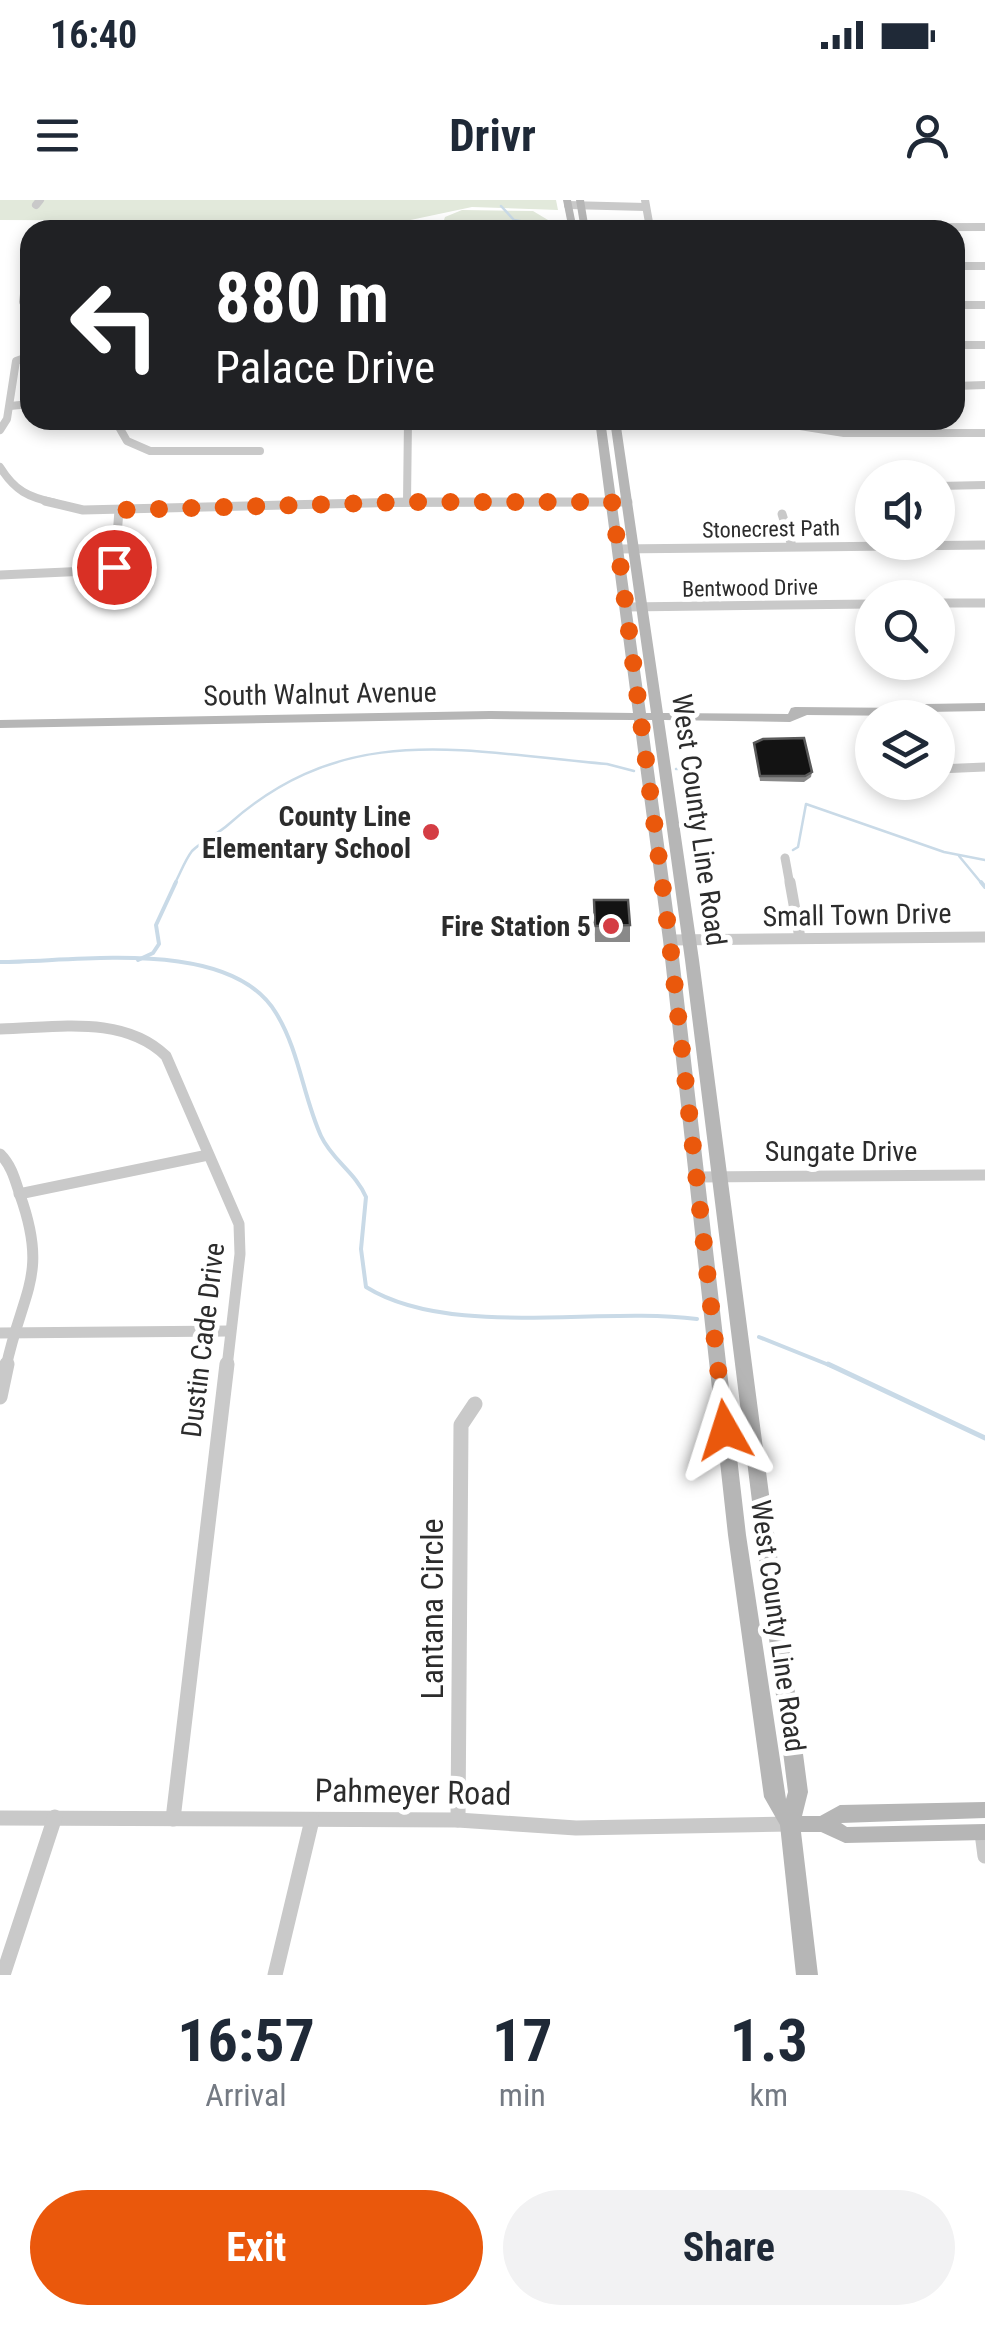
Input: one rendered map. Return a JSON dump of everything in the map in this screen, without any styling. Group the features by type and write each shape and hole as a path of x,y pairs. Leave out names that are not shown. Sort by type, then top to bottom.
{"main road":[{"name":"West County Line Road","path":"601,430 627,607 650,714 688,940 798,1792 790,1824 806,1975"},
{"name":"West County Line Road","path":"617,430 643,607 670,940 736,1535 774,1797 790,1824"},
{"name":"South Walnut Avenue","path":"955,708 985,707"},
{"name":"South Walnut Avenue","path":"0,724 650,714 790,718 802,713 855,713"},
{"name":"South Walnut Avenue","path":"955,716 985,716"},
{"path":"710,1294 733,1293"},
{"name":"Pahmeyer Road","path":"824,1824 840,1813 985,1810"},
{"name":"Pahmeyer Road","path":"790,1824 824,1824 845,1834 983,1832"}],"street":[{"path":"568,202 646,203"},
{"path":"0,430 10,406 20,358"},
{"path":"10,406 20,405"},
{"path":"121,430 127,441 150,451 260,452"},
{"path":"407,502 408,430"},
{"path":"821,430 844,434 985,433"},
{"path":"0,467 12,486 26,496 61,507 119,510 407,502 628,502"},
{"path":"955,486 985,485"},
{"path":"0,575 110,570 115,564 119,510"},
{"path":"782,514 792,546"},
{"name":"Stonecrest Path","path":"618,549 985,545"},
{"path":"955,604 985,603"},
{"name":"Bentwood Drive","path":"627,607 855,604"},
{"path":"955,768 985,767"},
{"path":"785,858 800,938"},
{"name":"Small Town Drive","path":"670,940 985,936"},
{"name":"Dustin Cade Drive","path":"0,1029 105,1030 147,1036 166,1056 240,1224 240,1254 173,1819"},
{"path":"0,1154 8,1163 32,1230 36,1265 6,1333 0,1397"},
{"path":"19,1194 208,1155"},
{"name":"Sungate Drive","path":"696,1177 985,1175"},
{"path":"6,1333 229,1331"},
{"name":"Lantana Circle","path":"458,1820 461,1425 475,1404"},
{"name":"Pahmeyer Road","path":"0,1818 458,1820 576,1828 790,1824"},
{"path":"2,1975 54,1818"},
{"path":"275,1975 312,1820"},
{"path":"983,1832 985,1856"}],"shaded area":[{"path":"0,200 556,200 558,210 472,207 410,220 0,220"},
{"path":"462,210 533,211 548,220 444,220"}],"building":[{"path":"804,738 812,772 805,776 760,776 754,743 763,739"},
{"path":"594,900 628,900 630,925 595,926"}],"waterway":[{"path":"501,206 514,220"},
{"path":"174,885 192,851 273,791 318,769 363,756 409,750 456,750 607,764 634,771"},
{"path":"676,769 698,768"},
{"path":"793,850 798,847 806,804 944,852 985,860"},
{"path":"959,856 983,885"},
{"path":"141,959 153,953 159,944 156,925 176,882"},
{"path":"981,882 985,887"},
{"path":"0,962 141,959"},
{"path":"141,959 188,963 224,973 254,989 276,1013 296,1058 321,1136 366,1197 361,1249 366,1287 400,1303 482,1317 697,1319"},
{"path":"759,1337 834,1367"},
{"path":"828,1364 985,1438"}],"place":[{"name":"County Line Elementary School","path":"431,832"},
{"name":"Fire Station 5","path":"611,926"}],"route":[{"path":"114,567 119,510 407,502 612,502 669,935 725,1430"}]}
